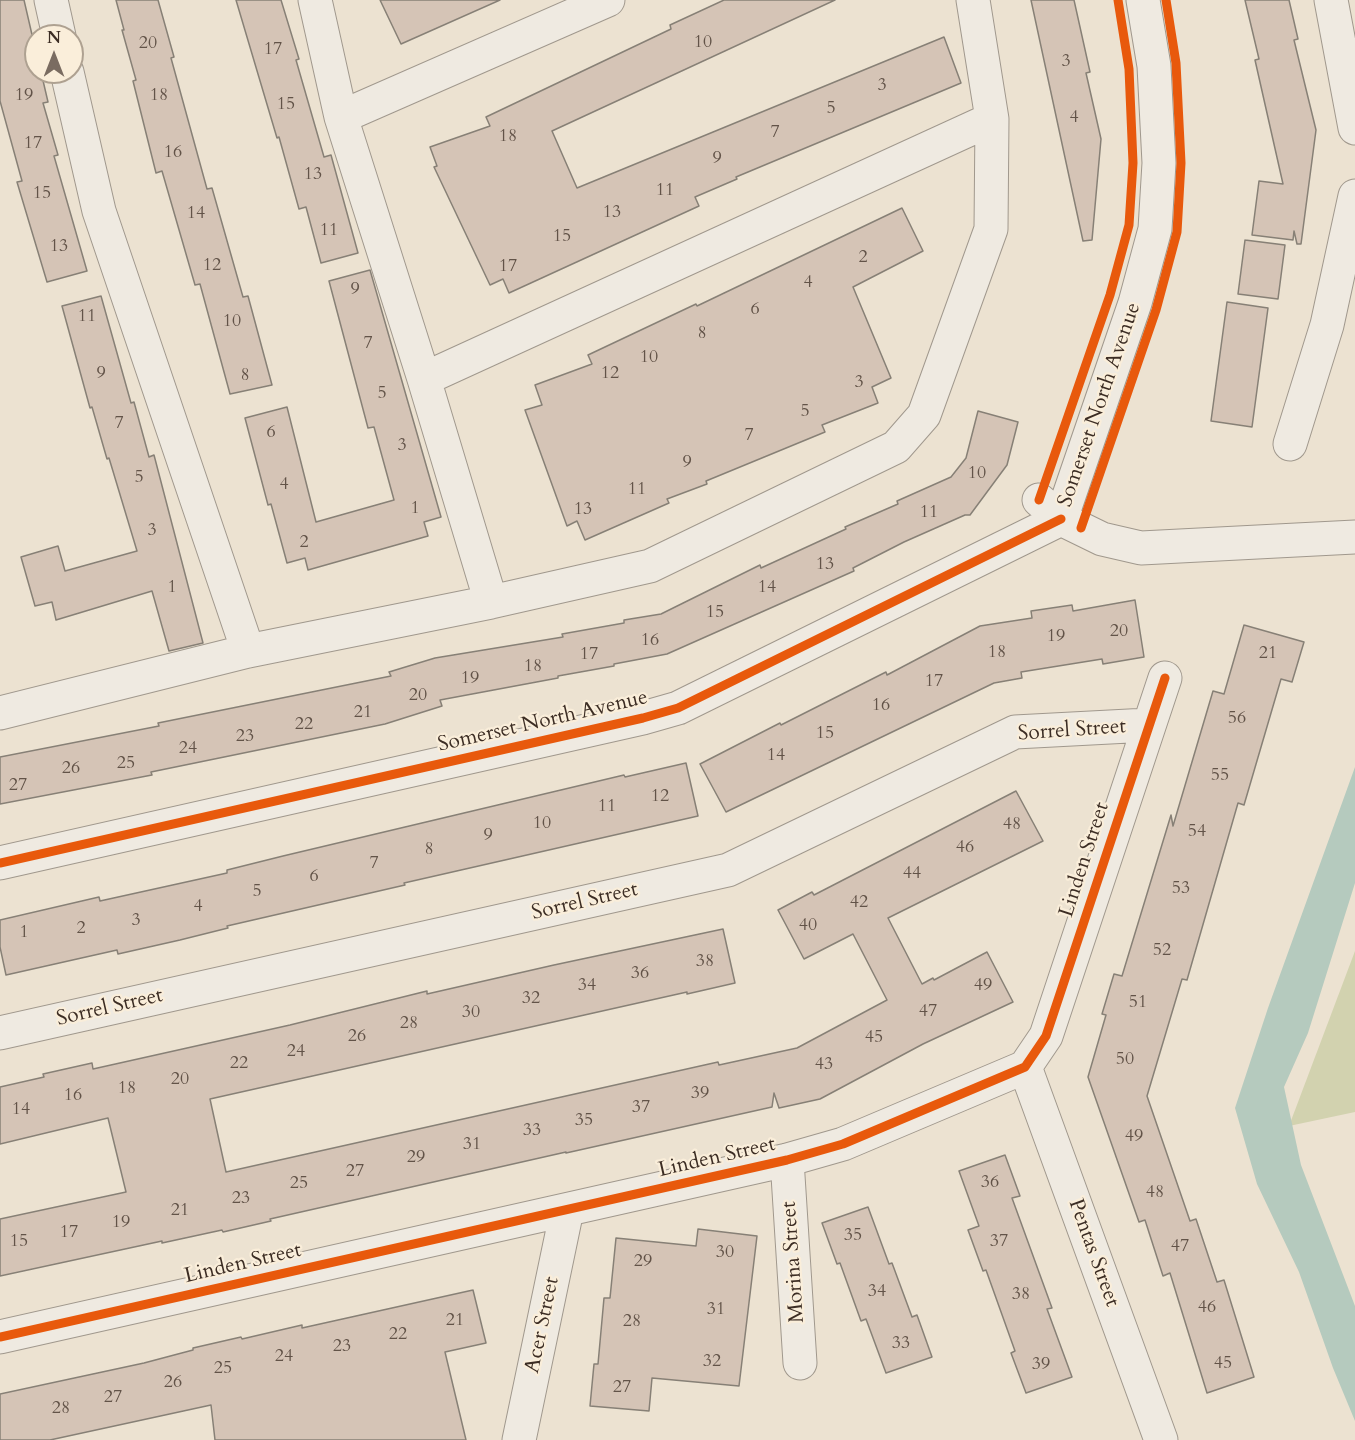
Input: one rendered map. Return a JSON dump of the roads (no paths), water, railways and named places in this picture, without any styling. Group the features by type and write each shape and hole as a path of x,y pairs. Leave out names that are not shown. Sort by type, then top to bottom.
{"street":[{"path":"51,0 56,24"},
{"path":"315,0 341,117 424,379 491,602"},
{"path":"341,117 608,0"},
{"path":"0,713 248,651 491,602 650,566 896,447 924,415 991,229 992,119 973,0"},
{"name":"Somerset North Avenue","path":"0,863 620,724 678,708 1050,510 1135,303 1155,229 1159,163 1154,66 1143,0"},
{"path":"1331,0 1355,128"},
{"path":"70,84 99,211 248,651"},
{"path":"424,379 992,119"},
{"path":"1290,444 1327,325 1355,196"},
{"path":"1050,510 1102,539 1140,548 1355,537"},
{"name":"Linden Street","path":"0,1337 787,1161 843,1144 1025,1066 1046,1036 1165,678"},
{"name":"Sorrel Street","path":"0,1033 728,870 1015,732 1149,725"},
{"name":"Pentas Street","path":"1025,1066 1161,1440"},
{"name":"Morina Street","path":"787,1161 800,1363"},
{"name":"Acer Street","path":"519,1440 567,1210"}]}
